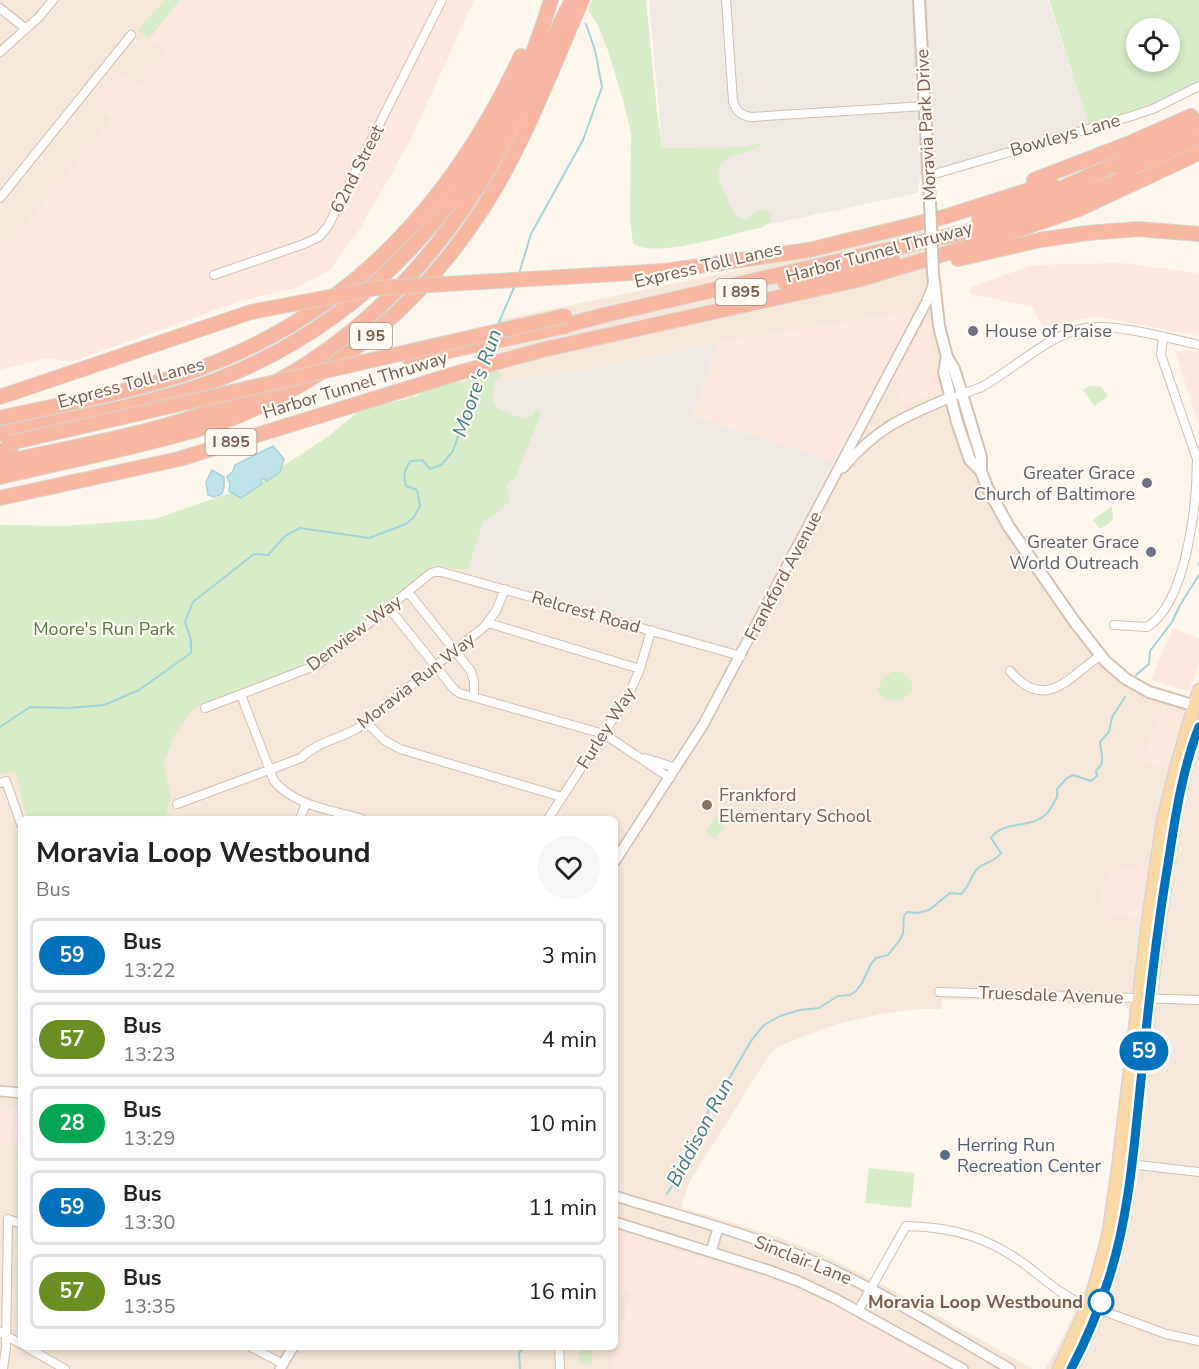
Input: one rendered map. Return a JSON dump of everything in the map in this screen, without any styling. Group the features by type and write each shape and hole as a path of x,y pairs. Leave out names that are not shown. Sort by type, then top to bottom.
{"highway":[{"path":"0,418 141,386 197,370 271,337 342,292 400,238 431,204 466,157 501,97 549,0"},
{"name":"Express Toll Lanes","path":"4,444 213,381 289,345 350,305 383,277 420,240 471,175 495,134 510,102 540,33 549,0"},
{"path":"0,463 177,422 224,406 265,388 343,338 366,320 425,260 472,195 493,161 572,0"},
{"name":"I 95","path":"0,477 170,437 232,418 315,377 356,349 379,330 438,270 486,203 523,132 582,0"},
{"path":"879,234 897,225 988,197 1198,115"},
{"name":"Harbor Tunnel Thruway","path":"0,398 251,312 377,288 665,271 809,250 879,234 991,203 1059,181 1131,152 1139,151 1198,115"},
{"path":"987,217 1021,209 1092,184 1199,137"},
{"path":"562,322 605,315 990,226 1086,194 1199,145"},
{"name":"Express Toll Lanes","path":"4,444 562,322 987,217 1128,160 1139,151"},
{"name":"Harbor Tunnel Thruway","path":"0,498 179,459 505,360 857,280 964,248 1079,209 1199,153"},
{"name":"Express Toll Lanes","path":"562,322 606,321 903,259 1023,228"},
{"path":"857,280 1040,240 1087,233 1138,229 1199,234"}],"main road":[{"name":"Moravia Park Drive","path":"919,0 934,278 939,326 946,357 954,369 956,395 970,460 981,471 1009,527 1074,621 1116,672 1143,689 1171,700 1196,706"},
{"path":"1071,1369 1093,1308 1125,1163 1163,822 1199,690"},
{"path":"1144,998 1174,825 1192,745 1199,726"},
{"path":"1059,1369 1093,1308"}],"street":[{"path":"0,52 53,0"},
{"name":"62nd Street","path":"214,275 319,237 328,226 442,0"},
{"path":"726,0 734,103 739,112 752,117 925,106"},
{"path":"0,8 26,29"},
{"path":"0,198 131,35"},
{"name":"Bowleys Lane","path":"928,176 1132,116 1153,109 1199,86"},
{"name":"Frankford Avenue","path":"618,856 704,725 927,301 934,278"},
{"path":"834,479 857,452 905,416 982,387 1044,346 1084,328 1115,328 1199,345"},
{"path":"1114,625 1147,627 1151,624 1169,600 1181,576 1186,559 1197,476 1197,459 1165,367 1161,350 1163,337"},
{"path":"853,442 878,434"},
{"name":"Relcrest Road","path":"431,573 442,571 741,656"},
{"name":"Denview Way","path":"205,708 317,665 431,573"},
{"name":"Moravia Run Way","path":"177,804 301,758 314,746 344,735 366,722 488,623 505,589"},
{"path":"408,592 471,671 474,696"},
{"path":"388,608 459,693 604,734 670,778"},
{"path":"488,623 640,669"},
{"name":"Furley Way","path":"550,816 624,703 640,669 651,630"},
{"path":"1010,671 1028,687 1047,690 1067,682 1101,655"},
{"path":"241,695 274,781 280,789 287,795 306,803 352,816"},
{"path":"366,722 384,740 400,749 562,797"},
{"path":"635,754 676,768"},
{"path":"3,782 18,817"},
{"path":"301,816 306,803"},
{"name":"Truesdale Avenue","path":"939,992 1199,1000"},
{"path":"0,1091 18,1093"},
{"path":"1125,1163 1199,1172"},
{"name":"Sinclair Lane","path":"618,1197 803,1257 871,1289 1010,1369"},
{"path":"3,1369 8,1219 18,1223"},
{"name":"Sinclair Lane","path":"618,1223 798,1281 963,1369"},
{"path":"858,1311 906,1226 922,1226 960,1231 990,1243 1010,1254 1067,1296 1093,1308 1166,1334 1199,1341"},
{"path":"711,1252 718,1228"},
{"path":"3,1334 18,1342"},
{"path":"31,1350 65,1369"},
{"path":"256,1350 281,1366 291,1350"},
{"path":"559,1350 560,1369"}],"shaded area":[{"path":"0,0 180,0 167,53 138,87 95,104 113,119 14,240 5,245 0,241"},
{"path":"180,0 474,0 409,143 361,227 330,270 295,288 238,302 71,362 47,358 0,370 0,241 5,244 10,237 14,240 112,120 95,104 121,73 138,86 166,53 149,39"},
{"path":"649,0 1048,0 1089,125 920,175 918,193 671,245"},
{"path":"922,228 933,273 957,422 987,487 1054,591 1126,679 1199,707 1199,1369 1045,1369 1063,1337 1087,1284 1096,1256 1109,1184 1129,1016 1125,1006 942,999 941,1009 917,1009 881,1014 837,1024 779,1046 769,1055 690,1181 681,1207 779,1237 820,1253 891,1289 1033,1369 943,1369 845,1312 788,1287 618,1232 618,816 18,816 18,1106 10,1107 8,1141 18,1143 18,1350 617,1350 612,1369 0,1369 0,775 205,704 308,665 430,570 480,363 500,320 772,263","holes":["916,311 733,648 495,382 575,372 718,343"]},
{"path":"1121,263 1199,273 1199,336 1099,317 1079,319 1046,333 1032,307 971,294 970,287 1033,265"},
{"path":"916,311 834,461 693,416 718,343"},
{"path":"928,319 940,392 905,405 890,384"},
{"path":"718,343 693,416 834,461 733,648 468,570 483,522 506,505 506,486 516,476 524,459 533,415 524,419 498,409 492,400 495,382 575,372"},
{"path":"1175,351 1199,351 1199,426"},
{"path":"1173,628 1199,638 1199,663 1188,691 1151,680"},
{"path":"1164,709 1179,713 1182,717 1167,771 1141,759"},
{"path":"1135,869 1148,873 1142,918 1112,916 1106,913 1100,901 1101,887 1111,871"},
{"path":"18,1106 18,1143 8,1142 10,1107"},
{"path":"618,1232 788,1287 845,1312 943,1369 612,1369 632,1293 618,1289"},
{"path":"618,1289 632,1293 618,1346"}],"green space":[{"path":"165,0 180,0 149,39 138,30"},
{"path":"592,0 646,0 662,146 666,148 748,147 763,144 726,160 718,171 719,179 735,215 748,220 756,211 767,210 771,216 770,222 760,228 675,247 658,249 633,243 630,221 631,133 607,48 588,10"},
{"path":"1049,0 1199,0 1199,82 1156,104 1089,125"},
{"name":"Moore's Run Park","path":"497,369 501,375 495,382 492,400 498,409 524,419 533,415 536,408 541,414 516,476 506,486 510,499 506,505 483,522 468,570 432,565 430,570 308,665 192,709 175,734 164,762 171,800 166,816 26,816 15,770 0,775 0,525 63,526 155,519 233,492 274,472 329,436 375,397 393,402 408,399 410,396 416,397 422,391 455,379 460,382 465,381 469,376"},
{"path":"1089,386 1101,387 1108,396 1094,406 1083,390"},
{"path":"1112,506 1113,520 1100,529 1093,520"},
{"path":"895,671 907,676 913,688 906,697 896,701 885,698 877,690 884,676"},
{"path":"715,817 726,824 715,839 705,831"},
{"path":"869,1168 915,1173 911,1208 865,1203"},
{"path":"580,1350 593,1350 591,1364 578,1363"}],"water":[{"path":"273,446 284,459 280,472 267,481 263,478 260,480 262,484 241,498 229,491 230,484 227,477 235,465"},
{"path":"212,470 224,477 222,494 214,497 208,495 206,482"}],"waterway":[{"name":"Moore's Run","path":"519,274 531,234 583,140 602,87 595,50 586,24"},
{"name":"Moore's Run","path":"497,327 515,285"},
{"name":"Moore's Run","path":"481,362 487,348"},
{"name":"Moore's Run","path":"0,727 30,707 68,708 104,705 139,690 191,653 191,640 185,622 193,602 254,554 268,555 285,536 300,528 369,538 406,524 414,517 420,506 417,490 406,486 404,476 407,467 411,461 422,460 430,469 441,465 453,451 462,425 474,402 478,373"},
{"name":"Biddison Run","path":"1136,675 1149,664 1150,651 1172,622 1199,575"},
{"name":"Biddison Run","path":"667,1194 680,1173 686,1156 697,1142 715,1096 764,1025 780,1016 800,1010 819,1008 838,996 850,995 856,991 876,958 888,955 899,941 903,934 904,916 907,912 918,913 929,910 950,893 961,894 977,869 1001,853 991,838 996,832 1040,819 1049,810 1056,798 1057,789 1067,778 1073,775 1091,781 1097,776 1096,770 1102,761 1100,742 1109,732 1112,717 1125,697"},
{"name":"Biddison Run","path":"520,1369 519,1353 522,1350"}],"bus line":[{"name":"59","path":"1071,1369 1109,1280 1120,1233 1132,1164 1161,905 1174,825 1192,745 1199,727"}],"place":[{"name":"House of Praise","path":"973,331"},
{"name":"Greater Grace Church of Baltimore","path":"1147,483"},
{"name":"Greater Grace World Outreach","path":"1151,552"},
{"name":"Frankford Elementary School","path":"707,805"},
{"name":"Herring Run Recreation Center","path":"945,1155"},
{"name":"Moravia Loop Westbound","path":"1101,1302"}]}
